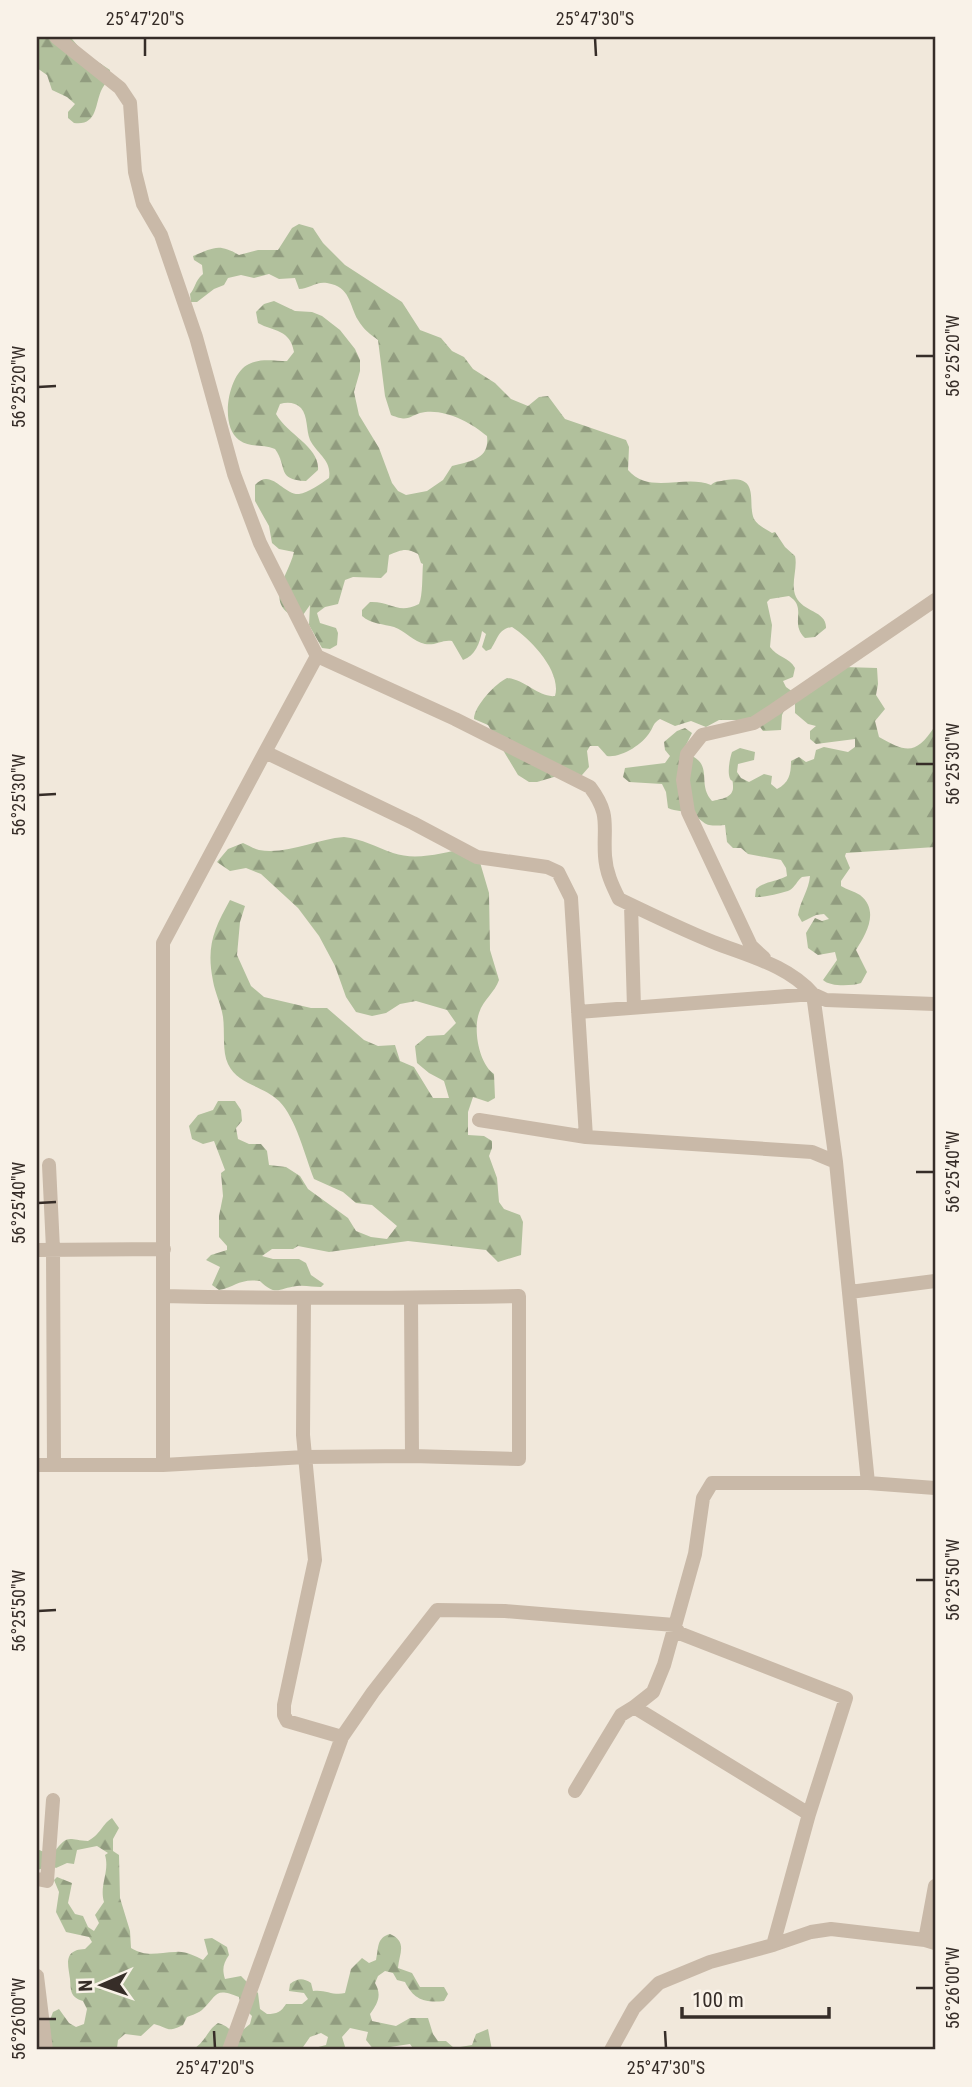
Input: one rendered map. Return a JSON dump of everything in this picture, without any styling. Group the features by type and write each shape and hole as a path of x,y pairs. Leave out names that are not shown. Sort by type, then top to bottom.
{"street":[{"path":"56,37 120,88 130,103 135,172 143,204 161,235 197,337 234,474 260,543 317,656 455,719 590,787 606,818 605,854 609,879 619,899 712,942 767,962 802,981 813,994 826,1000 935,1004"},
{"path":"767,962 751,946 688,812 683,780 687,754 702,735 754,723 935,600"},
{"path":"163,1465 163,943 317,656"},
{"path":"265,752 477,857 548,867 558,872 571,898 586,1137"},
{"path":"631,905 634,1008"},
{"path":"578,1012 813,994"},
{"path":"813,994 836,1162 868,1483"},
{"path":"479,1121 586,1137 812,1152 836,1162"},
{"path":"50,1165 54,1465"},
{"path":"37,1250 164,1249"},
{"path":"850,1293 935,1281"},
{"path":"37,1465 163,1465 305,1457 519,1459 519,1296 304,1299 163,1296"},
{"path":"411,1298 412,1456"},
{"path":"304,1299 305,1457 315,1560 284,1715 287,1721 342,1737"},
{"path":"575,1791 621,1715 653,1692 664,1665 695,1553 703,1498 712,1483 868,1483 935,1488"},
{"path":"229,2050 342,1737 373,1692 438,1610 505,1611 674,1625"},
{"path":"674,1625 679,1633 846,1698 809,1814 773,1945"},
{"path":"653,1692 657,1721"},
{"path":"634,1707 809,1814"},
{"path":"37,1881 47,1881 53,1800"},
{"path":"611,2050 634,2008 659,1983 710,1962 831,1928 930,1942 935,1886"},
{"path":"37,1976 46,2050"}],"green space":[{"path":"37,37 72,39 83,52 110,70 94,113 87,121 74,123 68,118 68,112 75,104 52,90 47,75 37,68"},
{"path":"299,224 313,228 323,243 345,265 402,302 420,330 441,338 452,351 464,357 473,369 495,383 511,399 528,406 539,397 548,396 565,419 626,440 629,447 628,470 637,477 657,483 701,482 711,485 718,481 744,481 750,492 754,519 765,529 775,532 795,556 796,597 804,606 823,618 826,628 815,637 805,638 798,627 797,606 789,596 770,599 767,602 772,625 770,647 790,661 795,668 793,677 783,681 793,692 782,715 781,730 763,731 755,720 719,720 706,727 691,721 675,726 660,719 642,742 625,753 607,756 598,746 590,746 587,751 589,767 582,775 564,774 529,782 518,775 488,725 474,719 486,696 507,678 543,694 555,696 554,677 543,657 528,639 512,627 507,628 501,632 491,649 486,651 482,647 486,634 482,631 476,648 463,660 452,641 425,644 394,627 362,616 362,610 370,602 400,608 419,604 423,564 418,554 404,550 389,555 387,572 381,578 353,577 345,580 338,604 325,607 317,613 320,623 336,628 338,633 337,645 330,649 322,648 309,625 310,605 303,615 292,616 284,610 279,595 294,552 279,549 272,543 269,526 255,501 255,485 261,480 272,480 299,494 311,490 329,478 329,472 326,462 310,440 303,411 296,405 280,404 276,414 314,454 318,470 306,481 286,475 275,449 239,440 229,423 231,388 242,369 258,361 287,361 294,352 285,335 258,323 256,312 264,304 274,301 295,311 312,312 322,316 340,330 355,349 360,360 354,392 359,415 379,448 392,483 398,491 406,495 427,491 443,480 452,466 482,455 487,444 487,436 465,421 447,414 429,412 404,418 391,415 385,396 378,340 358,320 348,297 335,285 323,283 299,289 295,278 279,279 269,274 254,278 241,275 228,278 224,285 197,302 191,302 190,294 203,274 202,265 194,260 193,256 216,248 239,255 258,250 278,250 292,228"},
{"path":"845,667 877,668 876,695 885,709 875,721 879,737 897,746 910,748 922,742 935,726 935,847 846,853 845,856 850,868 841,881 841,886 866,901 870,915 867,930 856,950 867,972 861,983 852,985 831,984 823,980 837,960 835,952 818,955 808,948 806,933 815,918 822,921 829,919 824,914 802,922 798,915 810,876 802,877 787,891 755,897 759,886 787,876 781,860 748,854 741,848 733,848 727,842 725,825 708,825 688,813 668,808 662,784 629,782 623,777 625,768 665,763 670,756 665,750 664,742 685,728 692,733 685,747 688,754 701,763 705,788 712,801 726,797 733,790 729,775 730,760 732,752 740,748 755,752 754,760 738,764 737,772 741,778 749,782 764,774 772,776 771,784 777,789 788,778 791,761 799,757 806,762 814,759 816,750 824,747 848,752 855,747 855,739 816,744 810,739 810,731 816,726 808,724 795,713 795,699"},
{"path":"344,837 411,856 466,848 479,859 489,893 490,950 499,980 479,1013 477,1037 484,1063 494,1074 495,1098 488,1102 473,1097 468,1112 468,1135 484,1136 492,1141 489,1156 497,1178 499,1202 504,1209 520,1215 523,1222 521,1255 498,1262 486,1250 408,1241 329,1252 298,1246 293,1249 272,1249 262,1256 273,1259 299,1259 306,1263 311,1275 324,1284 321,1287 300,1286 274,1290 260,1281 247,1281 219,1290 212,1285 220,1267 206,1260 211,1255 227,1250 219,1237 223,1196 221,1173 225,1170 214,1141 203,1144 192,1139 189,1126 198,1115 213,1110 218,1101 235,1101 241,1110 242,1121 236,1128 238,1139 249,1144 261,1144 267,1151 269,1165 286,1167 300,1176 308,1189 348,1218 356,1231 387,1239 397,1226 372,1205 356,1203 343,1192 314,1179 285,1108 273,1096 238,1077 228,1064 224,1048 223,1017 210,958 216,929 230,900 245,906 240,922 237,955 251,986 264,997 311,1008 327,1008 364,1040 378,1046 395,1045 400,1061 414,1067 433,1098 449,1098 444,1081 417,1063 415,1046 427,1036 444,1035 456,1023 447,1010 416,1001 400,1004 386,1013 372,1016 356,1012 346,997 335,966 319,936 298,908 261,874 246,868 230,871 217,862 228,849 243,843 259,850 270,851"},
{"path":"112,1818 119,1828 113,1839 113,1851 119,1855 120,1898 130,1931 131,1948 148,1954 183,1952 203,1960 208,1954 204,1939 212,1938 227,1947 229,1955 224,1967 225,1979 241,1976 258,1993 260,2009 270,2014 278,2012 286,2004 302,2004 308,1999 304,1993 289,1991 290,1984 298,1980 311,1983 313,1991 345,1993 351,1969 362,1958 369,1963 376,1960 380,1941 390,1934 396,1937 401,1945 398,1968 412,1973 420,1987 444,1987 448,1994 444,2001 421,1999 412,1993 405,1982 397,1980 393,1973 385,1971 378,1976 375,1983 379,1995 370,2014 372,2021 396,2026 410,2018 428,2018 438,2041 446,2041 454,2048 472,2045 476,2034 488,2029 492,2050 414,2050 410,2044 390,2047 388,2050 374,2050 366,2040 368,2032 350,2028 342,2037 346,2050 307,2050 326,2045 328,2037 321,2033 310,2037 301,2050 192,2050 218,2023 238,2034 250,2024 252,2016 241,2005 239,1997 221,1993 201,2010 187,2017 183,2025 174,2029 154,2024 141,2036 125,2034 118,2040 119,2050 46,2050 43,2021 50,2020 53,2012 59,2009 69,2023 76,2027 84,2024 87,2009 83,2001 72,1993 68,1959 73,1952 85,1949 92,1942 89,1937 66,1932 56,1912 59,1892 54,1880 57,1877 72,1883 68,1903 75,1914 83,1916 88,1927 94,1931 99,1923 95,1915 104,1902 105,1855 108,1853 97,1846 77,1850 74,1864 67,1863 56,1868 52,1866 37,1870 37,1849 54,1852 66,1840 88,1841"}]}
